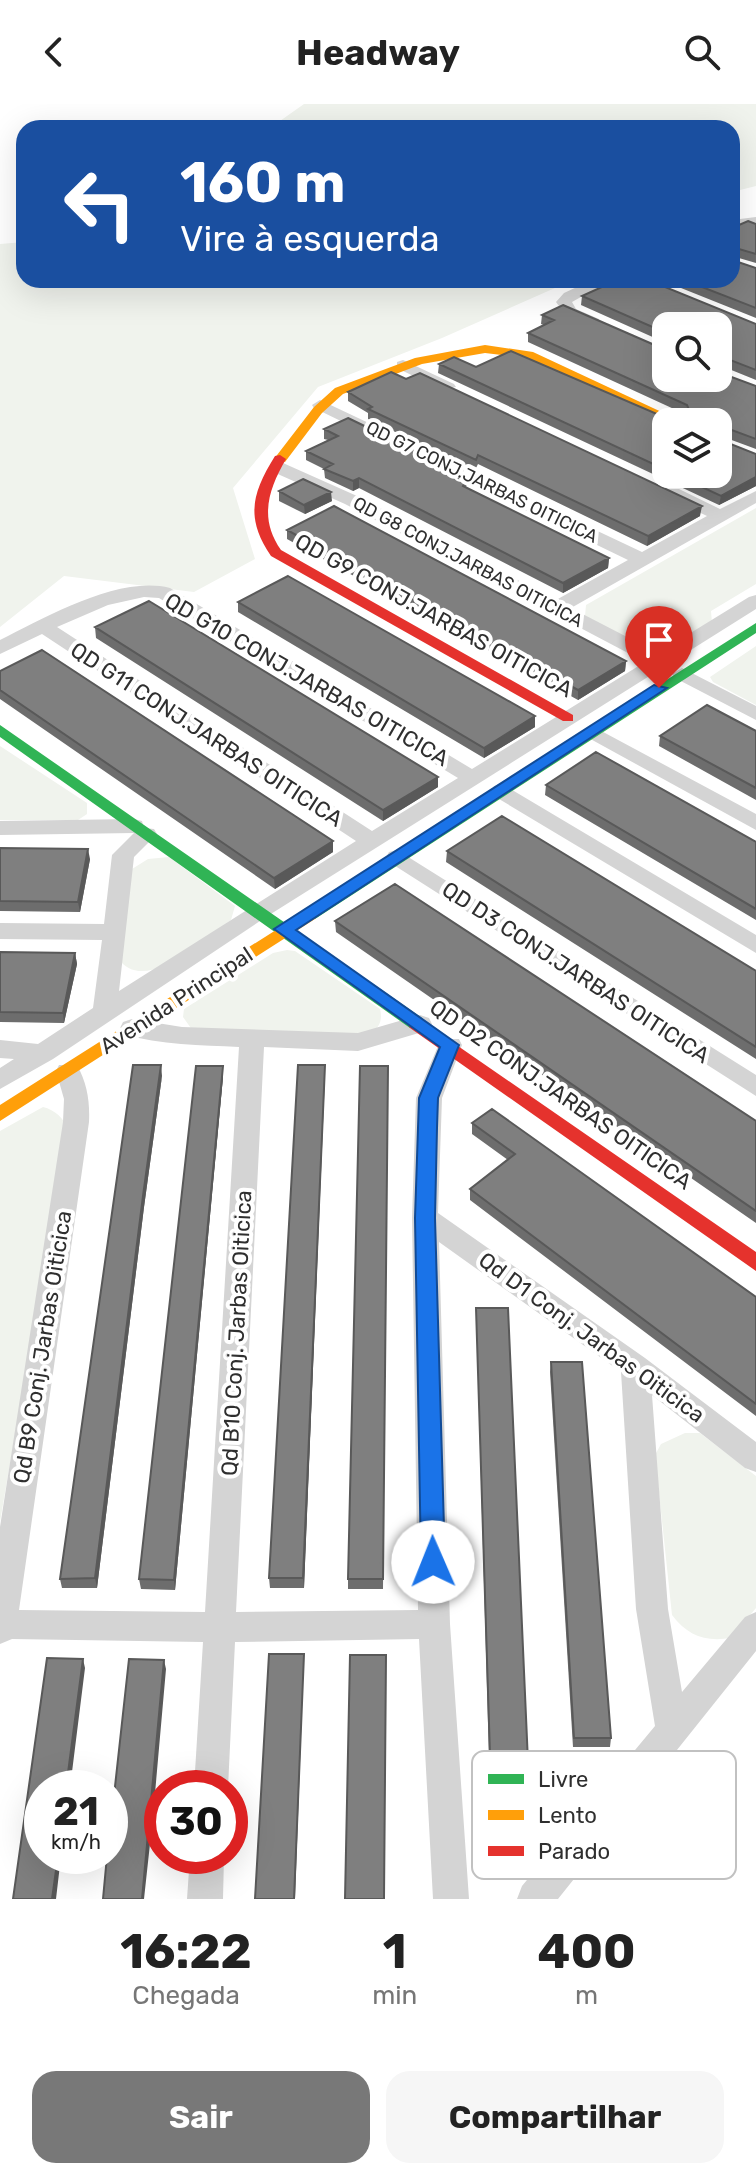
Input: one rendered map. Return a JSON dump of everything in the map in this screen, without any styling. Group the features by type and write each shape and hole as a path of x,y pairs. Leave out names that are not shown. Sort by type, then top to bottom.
{"street":[{"path":"586,288 569,296 565,307 612,329"},
{"path":"277,467 320,405 340,390 403,365 484,349 528,355 652,411"},
{"path":"403,365 471,398"},
{"name":"QD G7 CONJ.JARBAS OITICICA","path":"320,405 643,560"},
{"name":"QD G9 CONJ.JARBAS OITICICA","path":"277,467 258,503 268,543 276,553 568,718"},
{"name":"QD G8 CONJ.JARBAS OITICICA","path":"277,467 338,493 658,661"},
{"path":"662,488 721,516"},
{"path":"556,608 756,496"},
{"name":"QD G10 CONJ.JARBAS OITICICA","path":"43,626 137,592 151,591 173,596 473,778"},
{"name":"Avenida Principal","path":"0,1080 258,912 756,601"},
{"path":"0,648 43,626"},
{"name":"QD G11 CONJ.JARBAS OITICICA","path":"43,626 372,841"},
{"name":"Avenida Principal","path":"0,1114 756,627"},
{"path":"682,674 756,714"},
{"path":"0,730 258,912"},
{"path":"592,732 756,823"},
{"path":"502,791 756,945"},
{"path":"0,828 140,830"},
{"path":"105,1012 123,855 140,830"},
{"name":"QD D3 CONJ.JARBAS OITICICA","path":"397,857 756,1087"},
{"name":"QD D2 CONJ.JARBAS OITICICA","path":"258,912 756,1263"},
{"path":"0,931 112,932"},
{"path":"132,1028 182,1036 358,1042 420,1024"},
{"name":"Qd B10 Conj. Jarbas Oiticica","path":"212,1770 252,1039"},
{"path":"450,1045 429,1098 425,1218 434,1624 451,1899"},
{"path":"0,1049 44,1053"},
{"name":"Qd B9 Conj. Jarbas Oiticica","path":"0,1625 76,1122 77,1099 68,1071"},
{"name":"Qd D1 Conj. Jarbas Oiticica","path":"425,1218 635,1366 756,1459"},
{"path":"635,1366 652,1609 672,1728"},
{"path":"0,1625 220,1627 434,1624"},
{"path":"654,1751 756,1627"},
{"path":"205,1899 206,1874"},
{"path":"535,1899 551,1879"}],"shaded area":[{"path":"304,104 756,104 756,186 740,190 740,120 281,120"},
{"path":"16,243 16,288 555,288 442,338 318,387 233,488 255,559 194,592 64,576 0,627 0,244"},
{"path":"756,508 756,584 711,611 712,623 659,652 650,651 585,616 586,605"},
{"path":"756,646 756,705 713,682 710,677"},
{"path":"0,746 87,803 87,814 78,820 0,820"},
{"path":"169,857 235,906 231,920 191,950 158,968 143,971 129,968 118,958 132,869 148,859"},
{"path":"295,951 380,1009 380,1021 375,1030 369,1035 193,1031 183,1017 184,1009 273,953"},
{"path":"43,1107 58,1115 67,1129 0,1522 0,1131"},
{"path":"685,1433 700,1433 756,1476 756,1608 731,1638 698,1636 684,1628 672,1615 655,1455 661,1444"}],"building":[{"path":"748,221 756,224 756,254 740,249 740,224"},
{"path":"740,263 756,268 756,308 705,288 740,288"},
{"path":"600,288 668,288 727,312 652,312 652,327 582,296"},
{"path":"563,305 652,344 652,389 528,333 554,320 542,315"},
{"path":"732,314 756,324 756,370 732,361"},
{"path":"511,351 652,412 652,463 439,364 454,357 476,367"},
{"path":"391,372 406,379 420,373 652,482 652,488 664,488 702,506 648,536 478,455 476,460 368,409 372,407 348,392"},
{"path":"732,377 756,386 756,439 732,430 732,408 688,408 658,392 732,392"},
{"path":"348,418 468,476 463,486 609,558 563,583 359,478 353,481 324,469 333,464 306,451 338,436 324,429"},
{"path":"732,445 756,454 756,477 721,496 704,488 732,488"},
{"path":"303,479 331,492 304,505 279,491"},
{"path":"334,506 626,661 578,690 287,530"},
{"path":"288,576 535,716 484,748 238,602"},
{"path":"149,601 438,777 383,810 95,627"},
{"path":"42,650 333,841 274,878 0,690 0,671"},
{"path":"707,705 756,731 756,788 660,736"},
{"path":"596,752 756,842 756,909 546,785"},
{"path":"502,816 756,971 756,1047 447,851"},
{"path":"0,848 88,849 78,902 0,901"},
{"path":"395,884 756,1121 756,1211 335,921"},
{"path":"0,952 75,953 63,1013 0,1012"},
{"path":"133,1065 161,1065 95,1578 60,1579"},
{"path":"298,1065 325,1065 303,1578 269,1578"},
{"path":"196,1066 223,1066 174,1580 139,1579"},
{"path":"360,1066 388,1066 383,1579 348,1579"},
{"path":"492,1109 756,1297 756,1404 470,1189 515,1154 472,1123"},
{"path":"476,1308 508,1308 528,1751 490,1751"},
{"path":"551,1362 582,1362 611,1738 574,1738"},
{"path":"269,1654 304,1654 294,1899 255,1899"},
{"path":"350,1655 386,1655 384,1899 345,1899"},
{"path":"47,1658 83,1659 68,1770 31,1770"},
{"path":"129,1659 164,1660 154,1770 144,1770 142,1899 103,1899 105,1874 128,1874 128,1770 117,1770"},
{"path":"24,1821 24,1874 55,1874 52,1899 13,1899"}],"traffic: fast":[{"path":"309,915 756,627"},
{"path":"0,730 416,1023"}],"traffic: slow":[{"path":"280,459 318,410 339,391 419,361 485,349 529,355 652,411"},
{"path":"0,1114 309,915"}],"traffic: jam":[{"path":"280,459 267,483 260,506 262,529 276,553 568,718"},
{"path":"416,1023 756,1263"}],"route":[{"path":"433,1562 425,1218 429,1098 450,1045 283,929 659,688"}]}
